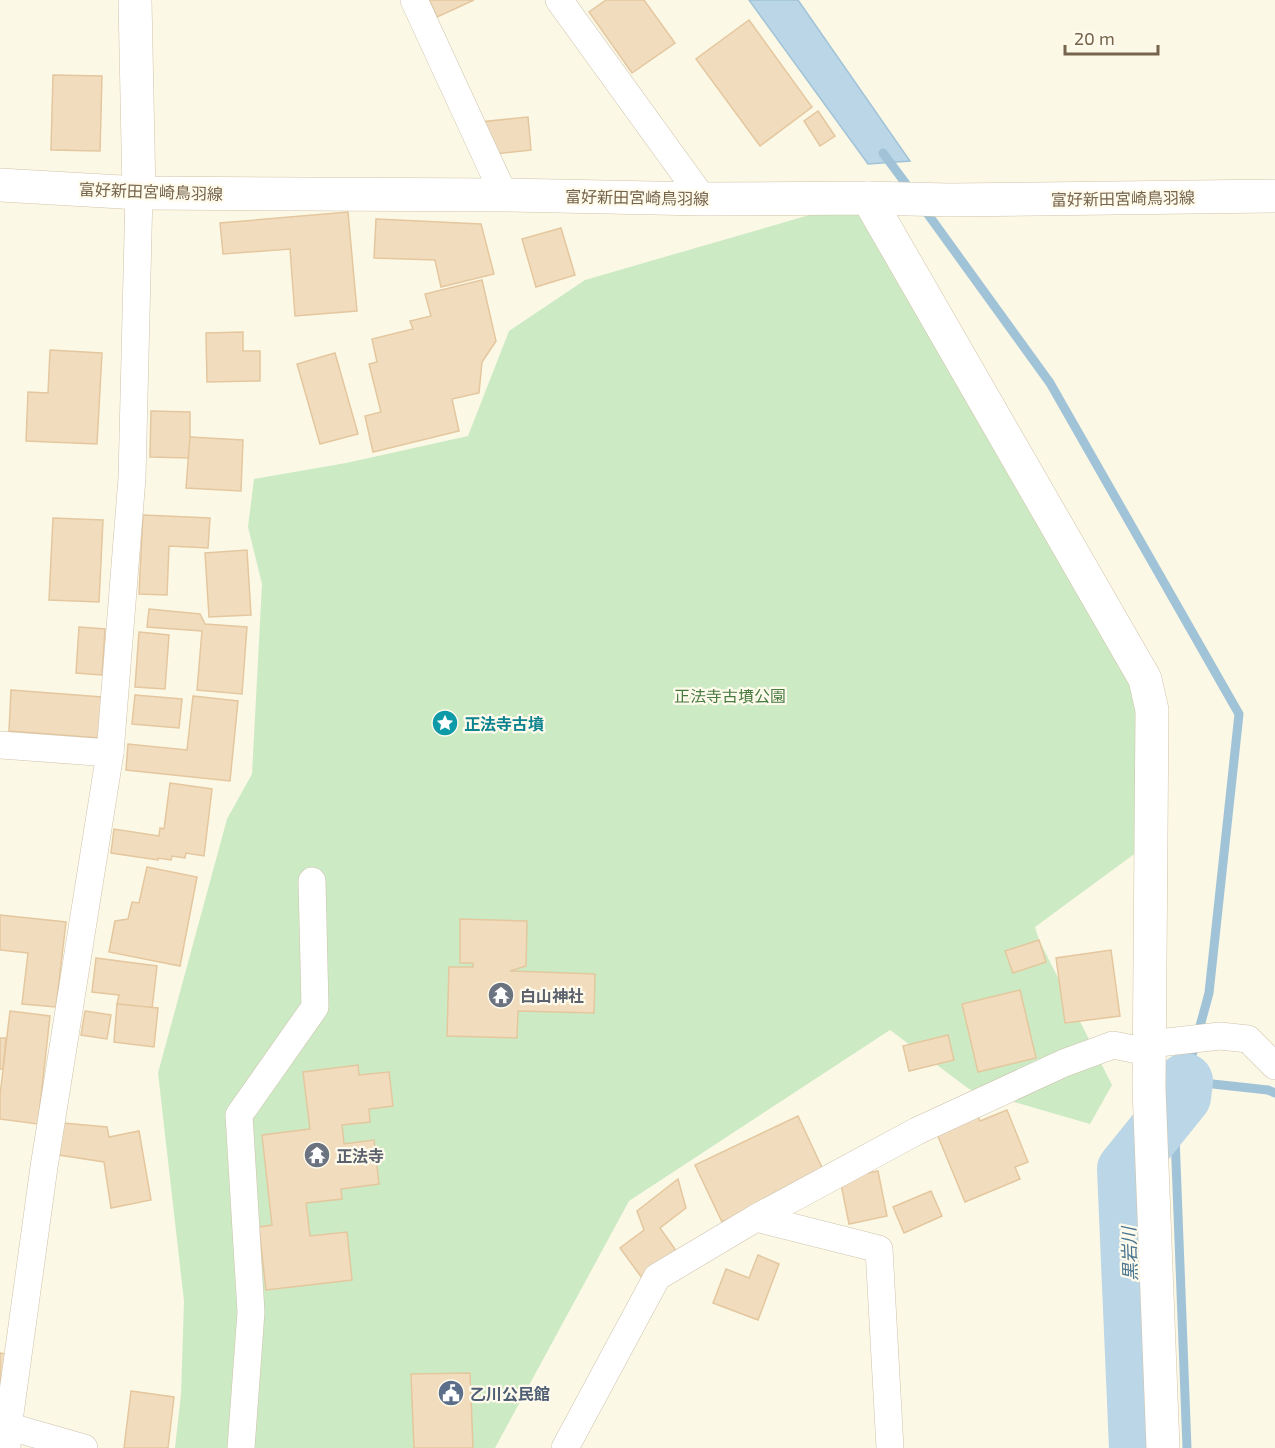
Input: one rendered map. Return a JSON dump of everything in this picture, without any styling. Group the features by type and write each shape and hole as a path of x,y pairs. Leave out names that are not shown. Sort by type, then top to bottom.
{"street":[{"path":"84,1448 5,1433 44,1167 110,753 132,478 139,193 135,0"},
{"path":"414,0 504,195"},
{"path":"560,0 704,199"},
{"name":"富好新田宮崎鳥羽線","path":"0,185 139,193 504,195 704,199 949,200 1275,196"},
{"path":"868,198 1145,679 1152,710 1163,1043 1149,1088 1163,1448"},
{"path":"0,746 110,753"},
{"path":"241,1448 251,1312 240,1115 315,1007 312,881"},
{"path":"565,1448 657,1277 756,1218 917,1131 1064,1064 1113,1045 1133,1049 1220,1036 1248,1039 1275,1066"},
{"path":"756,1218 879,1249 890,1448"}],"green space":[{"name":"正法寺古墳公園","path":"868,198 1145,679 1152,841 1035,927 1039,940 1112,1085 1090,1124 969,1089 890,1030 629,1201 495,1448 175,1448 181,1394 184,1301 158,1073 227,819 252,774 262,584 248,527 254,479 346,463 468,436 509,331 585,280"}],"water":[{"path":"749,0 798,0 910,161 868,164"}],"building":[{"path":"429,0 474,0 437,17"},
{"path":"606,0 644,0 675,43 632,73 589,12"},
{"path":"749,20 812,107 760,146 696,59"},
{"path":"53,75 102,76 100,151 51,150"},
{"path":"818,111 835,136 820,146 804,121"},
{"path":"528,117 531,150 495,154 480,122"},
{"path":"348,212 357,311 295,316 290,249 223,254 220,223"},
{"path":"376,219 481,224 494,274 441,287 435,260 374,258"},
{"path":"561,228 575,275 536,287 522,239"},
{"path":"482,280 496,341 482,362 479,393 452,399 459,431 373,452 365,416 381,412 369,364 377,362 372,339 413,329 410,321 431,316 425,294"},
{"path":"243,332 243,351 260,351 260,381 207,382 206,333"},
{"path":"50,350 102,353 97,444 26,441 28,392 48,393"},
{"path":"335,353 358,434 320,444 297,364"},
{"path":"151,411 190,412 190,458 150,457"},
{"path":"190,437 243,440 241,491 186,488"},
{"path":"143,515 210,518 208,548 169,546 167,595 139,594"},
{"path":"53,518 103,520 99,602 49,600"},
{"path":"247,550 251,615 209,617 205,553"},
{"path":"149,609 200,614 205,624 247,627 242,694 197,690 202,631 147,627"},
{"path":"79,627 105,629 102,675 76,673"},
{"path":"139,632 169,635 165,689 135,687"},
{"path":"11,690 102,697 100,738 9,731"},
{"path":"135,695 182,699 179,728 132,724"},
{"path":"193,696 238,701 230,781 126,770 128,744 187,750"},
{"path":"170,783 212,789 204,856 186,853 185,858 172,856 171,860 158,858 158,860 111,853 114,829 159,836 160,828 164,829"},
{"path":"147,867 197,877 180,966 109,952 115,921 128,919 132,902 139,903"},
{"path":"0,915 66,922 56,1007 22,1004 28,953 0,950"},
{"name":"白山神社","path":"460,919 527,921 526,966 510,971 595,974 594,1013 518,1011 517,1038 447,1036 449,967 473,967 473,963 460,963"},
{"path":"1039,940 1046,962 1013,973 1005,951"},
{"path":"1111,950 1120,1016 1065,1023 1056,958"},
{"path":"96,958 157,966 152,1009 117,1004 119,995 92,992"},
{"path":"1020,990 1036,1058 978,1072 962,1004"},
{"path":"117,1004 158,1008 154,1047 114,1042"},
{"path":"10,1011 50,1016 38,1124 0,1119 0,1095"},
{"path":"85,1011 111,1015 107,1039 81,1035"},
{"path":"948,1035 954,1060 909,1071 903,1046"},
{"path":"0,1038 6,1038 3,1069 0,1069"},
{"name":"正法寺","path":"358,1065 359,1075 389,1072 393,1106 369,1109 370,1122 342,1125 344,1144 374,1140 379,1184 341,1189 342,1199 306,1203 310,1236 347,1232 352,1280 266,1290 259,1227 272,1225 262,1135 310,1129 303,1072"},
{"path":"1007,1110 1028,1162 1015,1167 1020,1179 965,1202 935,1129 976,1112 980,1121"},
{"path":"798,1116 825,1174 722,1222 695,1165"},
{"path":"63,1123 107,1127 109,1137 139,1131 151,1200 111,1208 104,1162 59,1155"},
{"path":"878,1171 887,1216 849,1224 840,1179"},
{"path":"678,1179 686,1208 660,1228 677,1252 642,1278 620,1248 644,1230 637,1211"},
{"path":"931,1191 942,1216 904,1233 893,1207"},
{"path":"758,1255 779,1264 758,1320 713,1303 726,1269 749,1278"},
{"path":"0,1353 6,1354 0,1396"},
{"name":"乙川公民館","path":"470,1373 473,1448 414,1448 411,1374"},
{"path":"131,1391 174,1397 168,1448 124,1448"}],"waterway":[{"path":"883,153 912,192"},
{"path":"922,206 1050,383 1239,714 1209,993 1185,1081 1268,1090 1275,1093"},
{"name":"黒岩川","path":"1137,1448 1125,1169 1183,1097 1185,1081"},
{"path":"1174,1110 1187,1448"}],"place":[{"name":"正法寺古墳","path":"445,723"},
{"name":"白山神社","path":"501,995"},
{"name":"正法寺","path":"317,1155"},
{"name":"乙川公民館","path":"451,1393"}]}
